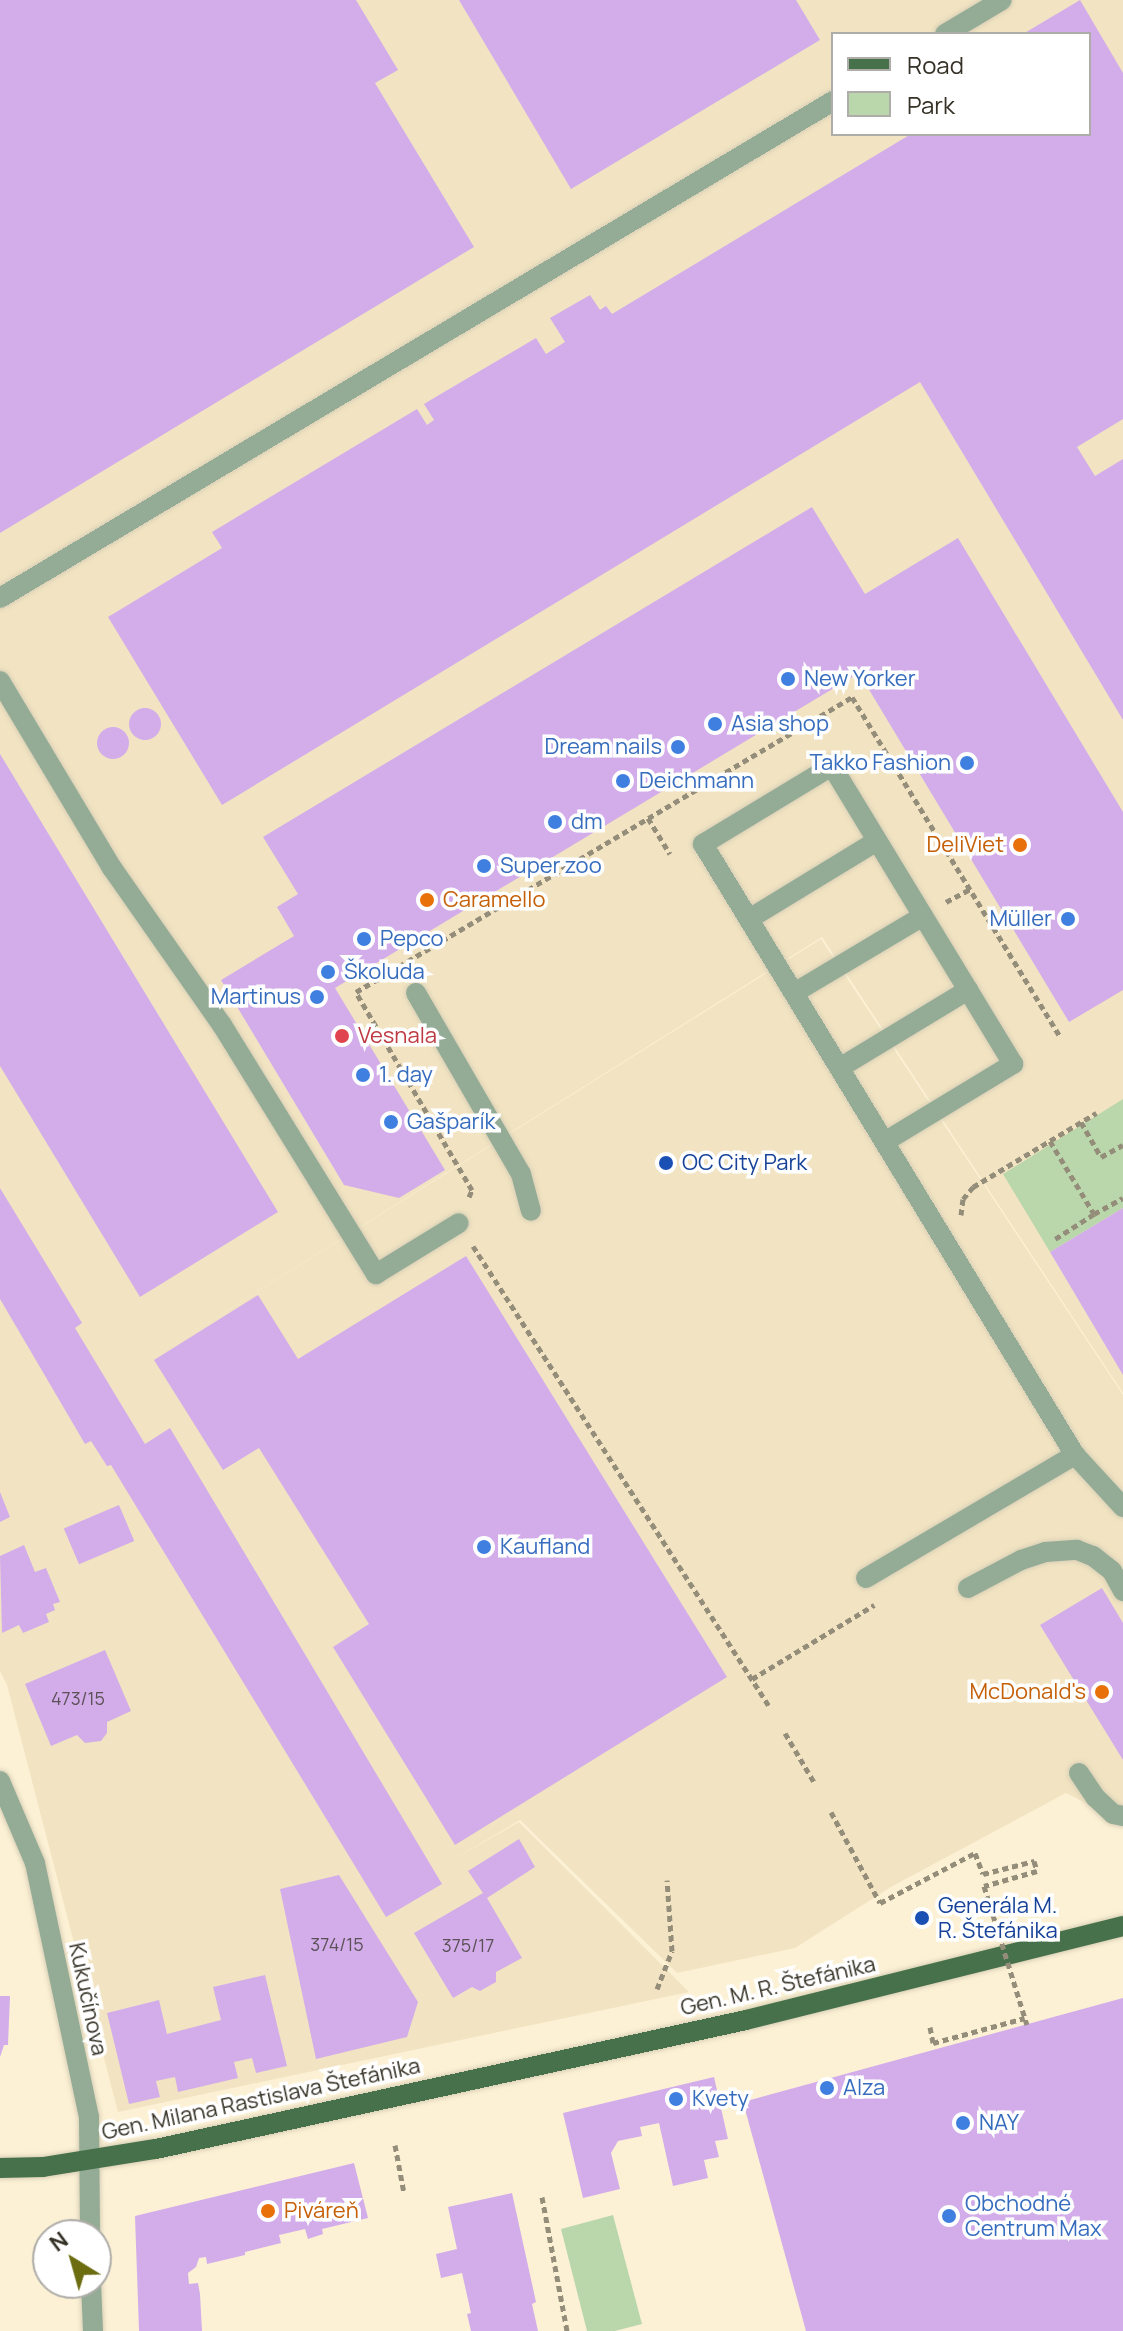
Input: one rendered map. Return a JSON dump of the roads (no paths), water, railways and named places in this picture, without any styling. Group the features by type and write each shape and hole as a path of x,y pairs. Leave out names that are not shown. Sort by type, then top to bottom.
{"main road":[{"name":"Gen. M. R. Štefánika","path":"442,2084 746,2020 1123,1926"},
{"name":"Gen. Milana Rastislava Štefánika","path":"90,2160 156,2149 442,2084"},
{"path":"0,2168 43,2167 90,2160"}],"street":[{"path":"948,32 1002,0"},
{"path":"0,598 831,102"},
{"path":"0,681 112,868 222,1025 376,1274 459,1223"},
{"path":"886,1141 1013,1064 832,766 703,844 1075,1455 1123,1507"},
{"path":"749,919 877,841"},
{"path":"794,993 923,916"},
{"path":"841,1067 968,990"},
{"path":"416,993 521,1174 531,1211"},
{"path":"866,1578 1075,1455"},
{"path":"968,1588 1033,1556 1077,1550 1093,1556 1112,1571 1123,1591"},
{"path":"1079,1773 1095,1797 1113,1814 1123,1816"},
{"name":"Kukučínova","path":"0,1781 35,1863 89,2117 90,2219"},
{"path":"92,2299 93,2331"}],"place":[{"name":"New Yorker","path":"788,679"},
{"name":"Asia shop","path":"715,724"},
{"name":"Dream nails","path":"678,747"},
{"name":"Takko Fashion","path":"967,763"},
{"name":"Deichmann","path":"623,781"},
{"name":"dm","path":"555,822"},
{"name":"DeliViet","path":"1020,845"},
{"name":"Super zoo","path":"484,866"},
{"name":"Caramello","path":"427,900"},
{"name":"Müller","path":"1068,919"},
{"name":"Pepco","path":"364,939"},
{"name":"Školuda","path":"328,972"},
{"name":"Martinus","path":"317,997"},
{"name":"Vesnala","path":"342,1036"},
{"name":"1. day","path":"363,1075"},
{"name":"Gašparík","path":"391,1122"},
{"name":"OC City Park","path":"666,1163"},
{"name":"Kaufland","path":"484,1547"},
{"name":"McDonald's","path":"1102,1692"},
{"name":"Generála M. R. Štefánika","path":"922,1918"},
{"name":"Alza","path":"827,2088"},
{"name":"Kvety","path":"676,2099"},
{"name":"NAY","path":"963,2123"},
{"name":"Piváreň","path":"268,2211"},
{"name":"Obchodné Centrum Max","path":"949,2216"}]}
